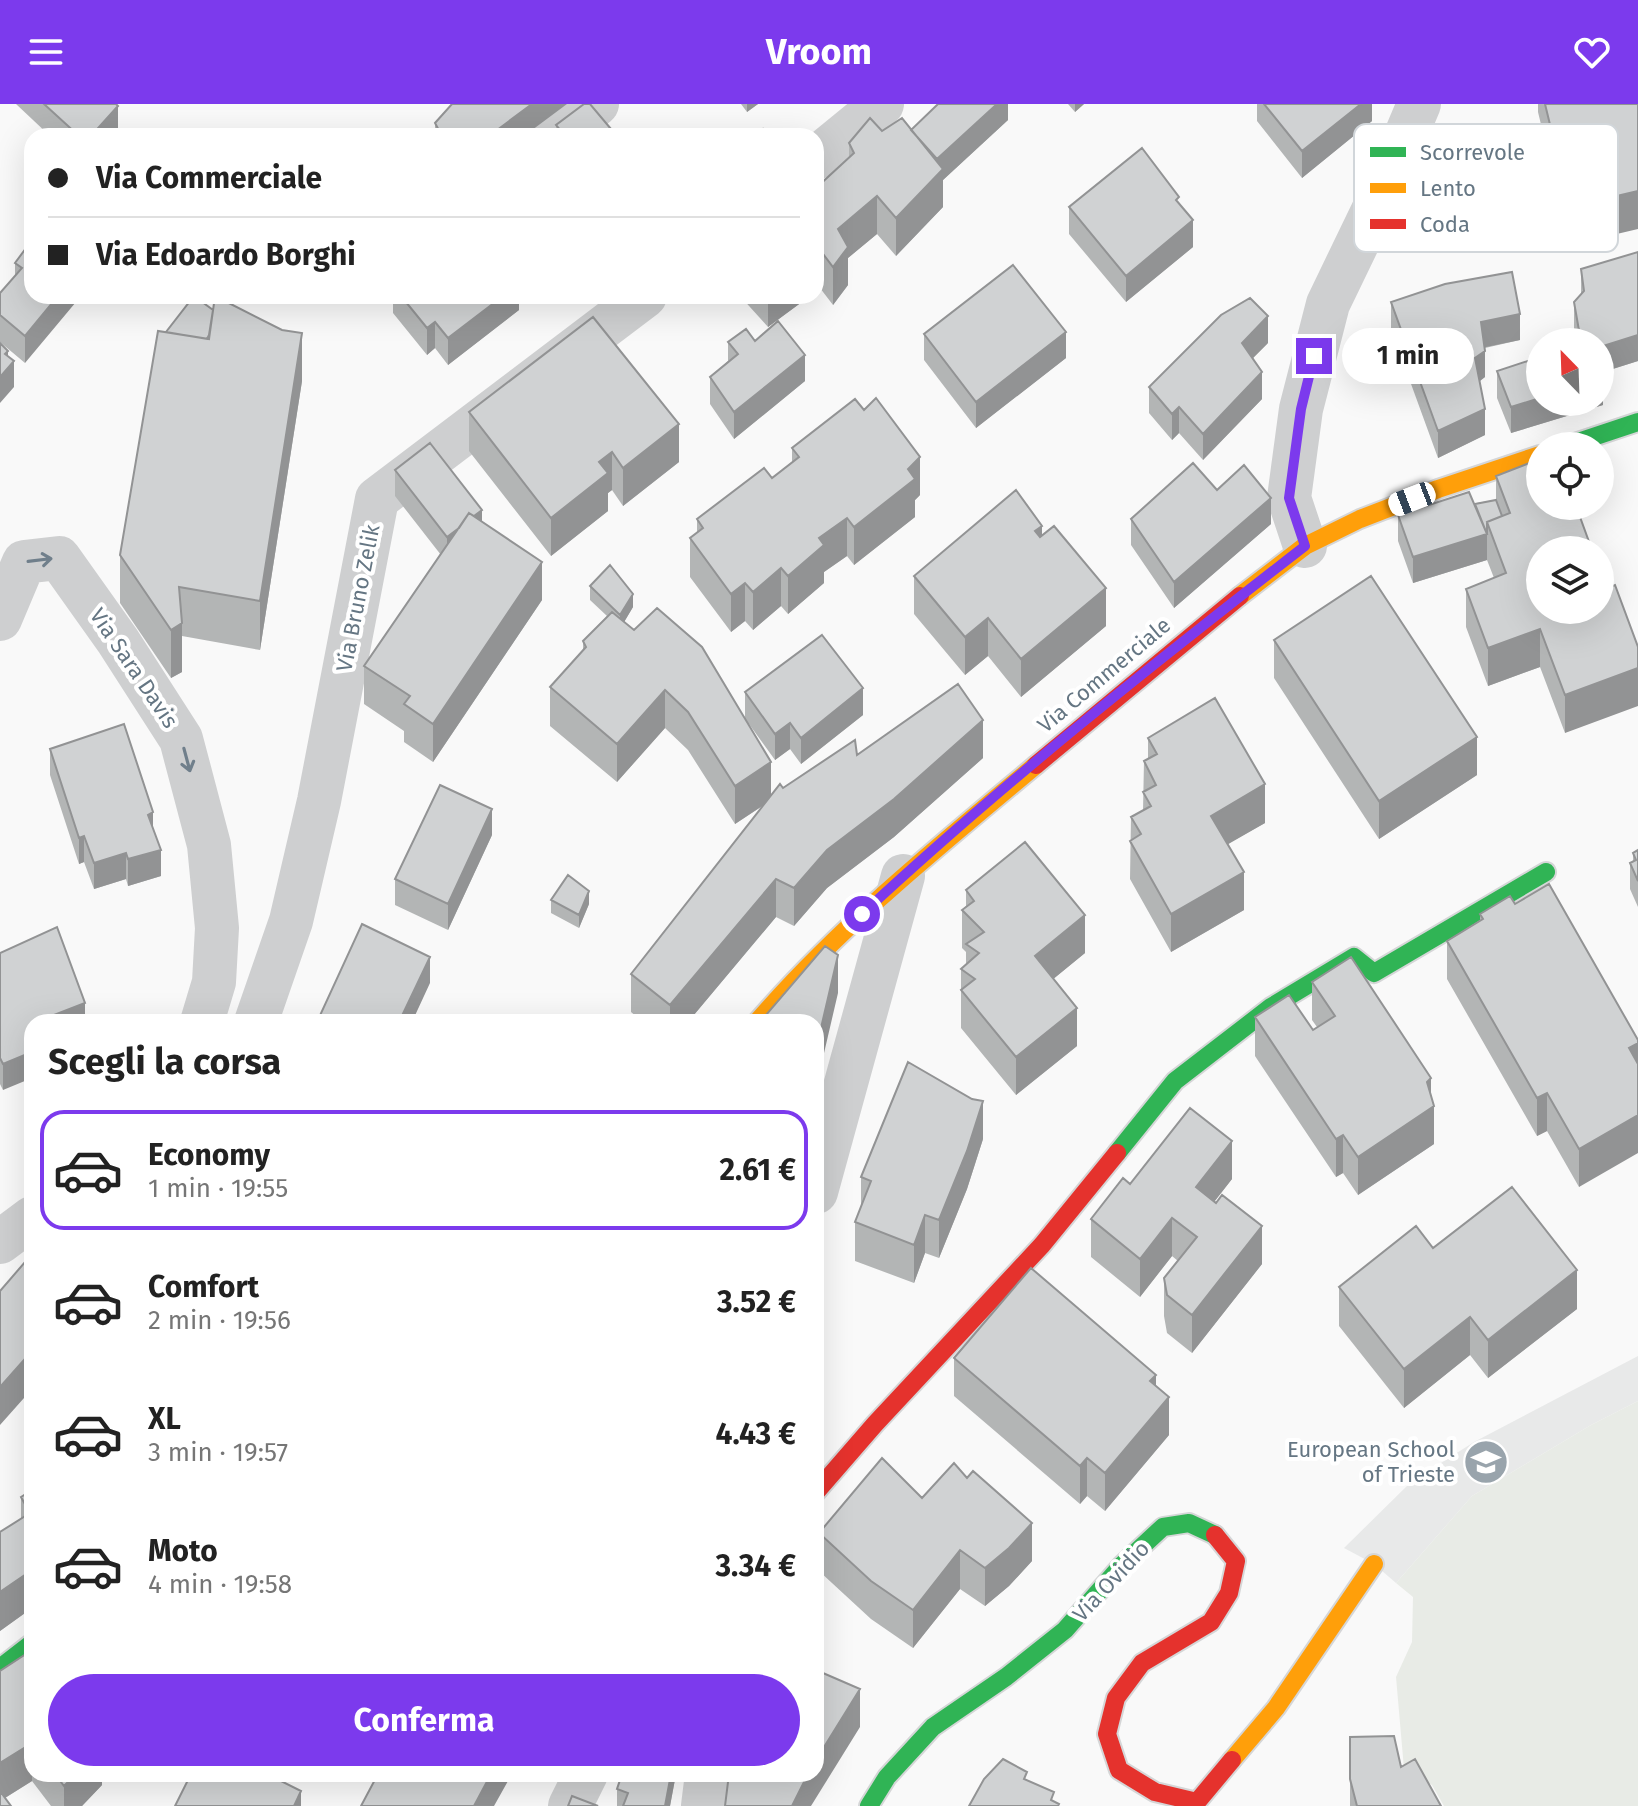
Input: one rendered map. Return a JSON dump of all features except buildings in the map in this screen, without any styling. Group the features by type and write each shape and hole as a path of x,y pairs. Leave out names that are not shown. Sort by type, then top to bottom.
{"street":[{"path":"566,128 597,104"},
{"path":"824,151 882,104"},
{"path":"1411,124 1419,104"},
{"path":"1305,546 1289,498 1301,409 1328,304 1354,250"},
{"name":"Via Bruno Zelik","path":"259,1014 291,921 316,816 377,499 634,304"},
{"path":"1608,432 1638,422"},
{"name":"Via Commerciale","path":"764,1014 800,972 903,876 1189,636 1305,546 1360,519 1526,460"},
{"name":"Via Sara Davis","path":"0,619 24,562 59,558 118,641 181,739 209,845 217,928 214,982 204,1014"},
{"path":"824,1483 1042,1245 1175,1081 1271,1007 1354,957 1374,973 1546,872"},
{"path":"824,1163 903,876"},
{"path":"0,1242 24,1224"},
{"name":"Via Ovidio","path":"869,1806 887,1777 933,1727 1006,1677 1065,1630 1122,1565 1163,1527 1189,1523 1218,1536 1236,1561 1229,1593 1211,1622 1142,1663 1116,1698 1107,1734 1119,1770 1155,1792 1196,1804 1276,1708 1374,1564"},
{"path":"0,1668 24,1649"},
{"path":"570,1806 582,1782"},
{"path":"703,1806 706,1782"}],"shaded area":[{"name":"European School of Trieste","path":"1638,1356 1638,1401 1591,1425 1472,1496 1396,1583 1374,1564 1344,1548 1411,1482 1474,1442"},
{"path":"1638,1401 1638,1806 1444,1806 1432,1785 1404,1769 1396,1677 1412,1642 1413,1597 1396,1583 1472,1496 1591,1425"}],"traffic: fast":[{"path":"1608,432 1638,422"},
{"path":"1117,1153 1175,1081 1271,1007 1354,957 1374,973 1546,872"},
{"path":"869,1806 887,1777 933,1727 1006,1677 1065,1630 1122,1565 1163,1527 1189,1523 1215,1535"},
{"path":"0,1668 24,1649"}],"traffic: slow":[{"path":"1240,596 1305,546 1360,519 1526,460"},
{"path":"764,1014 856,920 1036,765"},
{"path":"1232,1760 1276,1708 1374,1564"}],"traffic: jam":[{"path":"1036,765 1240,596"},
{"path":"824,1483 1042,1245 1117,1153"},
{"path":"1215,1535 1236,1561 1229,1593 1211,1622 1142,1663 1116,1698 1107,1734 1119,1770 1155,1792 1197,1802 1232,1760"}],"place":[{"name":"European School of Trieste","path":"1486,1462"}],"route":[{"path":"862,914 924,858 1189,636 1305,546 1289,498 1301,409 1314,356"}]}
